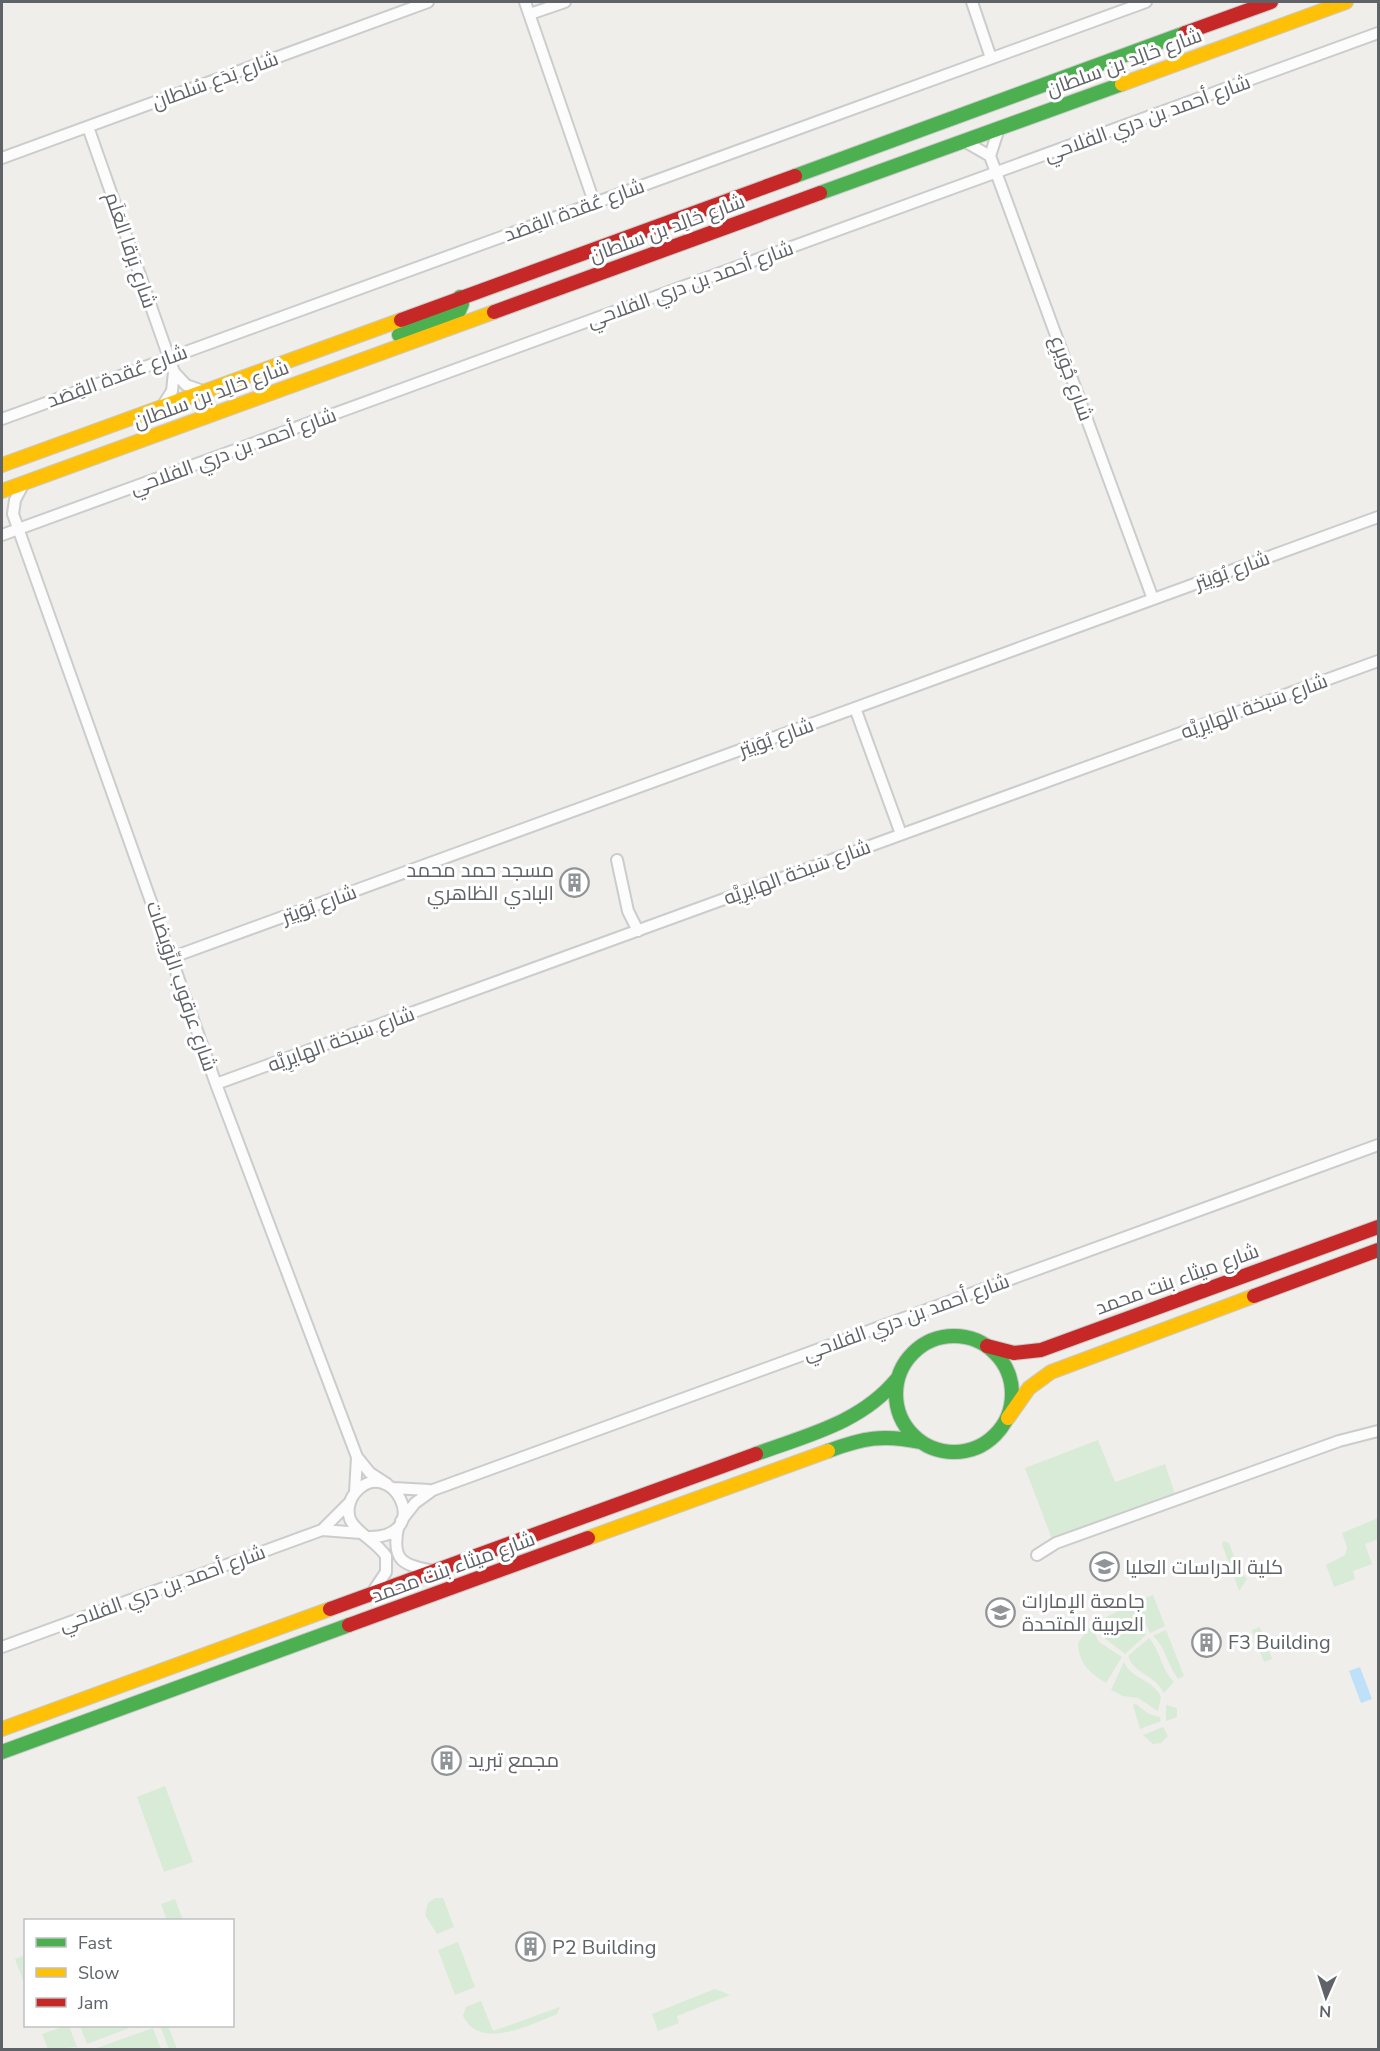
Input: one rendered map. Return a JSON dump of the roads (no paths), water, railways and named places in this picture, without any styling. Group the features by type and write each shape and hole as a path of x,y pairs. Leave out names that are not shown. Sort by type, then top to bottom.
{"main road":[{"name":"شارع خالِد بن سلطان","path":"2,465 1271,2"},
{"name":"شارع خالِد بن سلطان","path":"2,498 24,482 1346,2"},
{"path":"333,370 353,353 459,311 462,304 460,297"},
{"name":"شارع ميثاء بنت محمد","path":"987,1346 1014,1353 1041,1350 1378,1227"},
{"path":"1008,1418 1013,1398 1010,1378 1002,1360 987,1346 961,1336 934,1340 911,1355 897,1379 895,1399 901,1419 921,1442 946,1453 966,1452 991,1440 1008,1418 1023,1393 1053,1371 1378,1250"},
{"name":"شارع ميثاء بنت محمد","path":"2,1729 843,1422 877,1402 897,1379"},
{"name":"شارع ميثاء بنت محمد","path":"2,1752 860,1439 891,1436 921,1442"}],"street":[{"name":"شارع بَدَع سُلطان","path":"2,158 428,2"},
{"path":"525,2 594,202"},
{"path":"530,14 565,2"},
{"path":"972,2 991,58"},
{"name":"شارع عُقدة القِصَد","path":"2,419 1146,2"},
{"name":"شارع أحمد بن دري الفلاحي","path":"2,535 1378,35"},
{"name":"شارع بَرقا العَلَم","path":"88,127 174,372"},
{"path":"964,141 990,156 999,128"},
{"name":"شارع جُوَيرِع","path":"990,156 1153,599"},
{"path":"174,372 186,385 203,391"},
{"path":"161,406 172,391 174,372"},
{"path":"13,514 15,500 24,482"},
{"name":"شارع عرقوب الرِّوَيضات","path":"2,498 13,514 173,957 216,1084 357,1457 370,1473 390,1486"},
{"name":"شارع بُوَيتِر","path":"173,957 1378,517"},
{"name":"شارع سَبخة الهايرِيَّه","path":"216,1084 1378,660"},
{"path":"855,708 902,834"},
{"path":"617,860 628,911 638,931"},
{"name":"شارع أحمد بن دري الفلاحي","path":"399,1524 415,1503 433,1490 1378,1144"},
{"path":"1038,1554 1056,1543 1305,1453 1378,1431"},
{"name":"شارع عرقوب الرِّوَيضات","path":"355,1492 357,1457"},
{"path":"372,1593 382,1579 387,1564 381,1549 351,1520 349,1503 355,1492 370,1483 390,1486 403,1503 395,1546 400,1559 412,1567 434,1571"},
{"name":"شارع أحمد بن دري الفلاحي","path":"390,1486 433,1490"},
{"name":"شارع أحمد بن دري الفلاحي","path":"2,1647 322,1530 349,1503"},
{"path":"365,1535 381,1537 399,1524"},
{"name":"شارع أحمد بن دري الفلاحي","path":"322,1530 365,1535"}],"water":[{"path":"1360,1667 1372,1699 1361,1703 1349,1671"}],"place":[{"name":"مسجد حمد محمد البادي الظاهري","path":"575,882"},
{"name":"كلية الدراسات العليا","path":"1104,1567"},
{"name":"جامعة الإمارات العربية المتحدة","path":"1001,1613"},
{"name":"F3 Building","path":"1207,1642"},
{"name":"مجمع تبريد","path":"447,1760"},
{"name":"P2 Building","path":"531,1947"}]}
